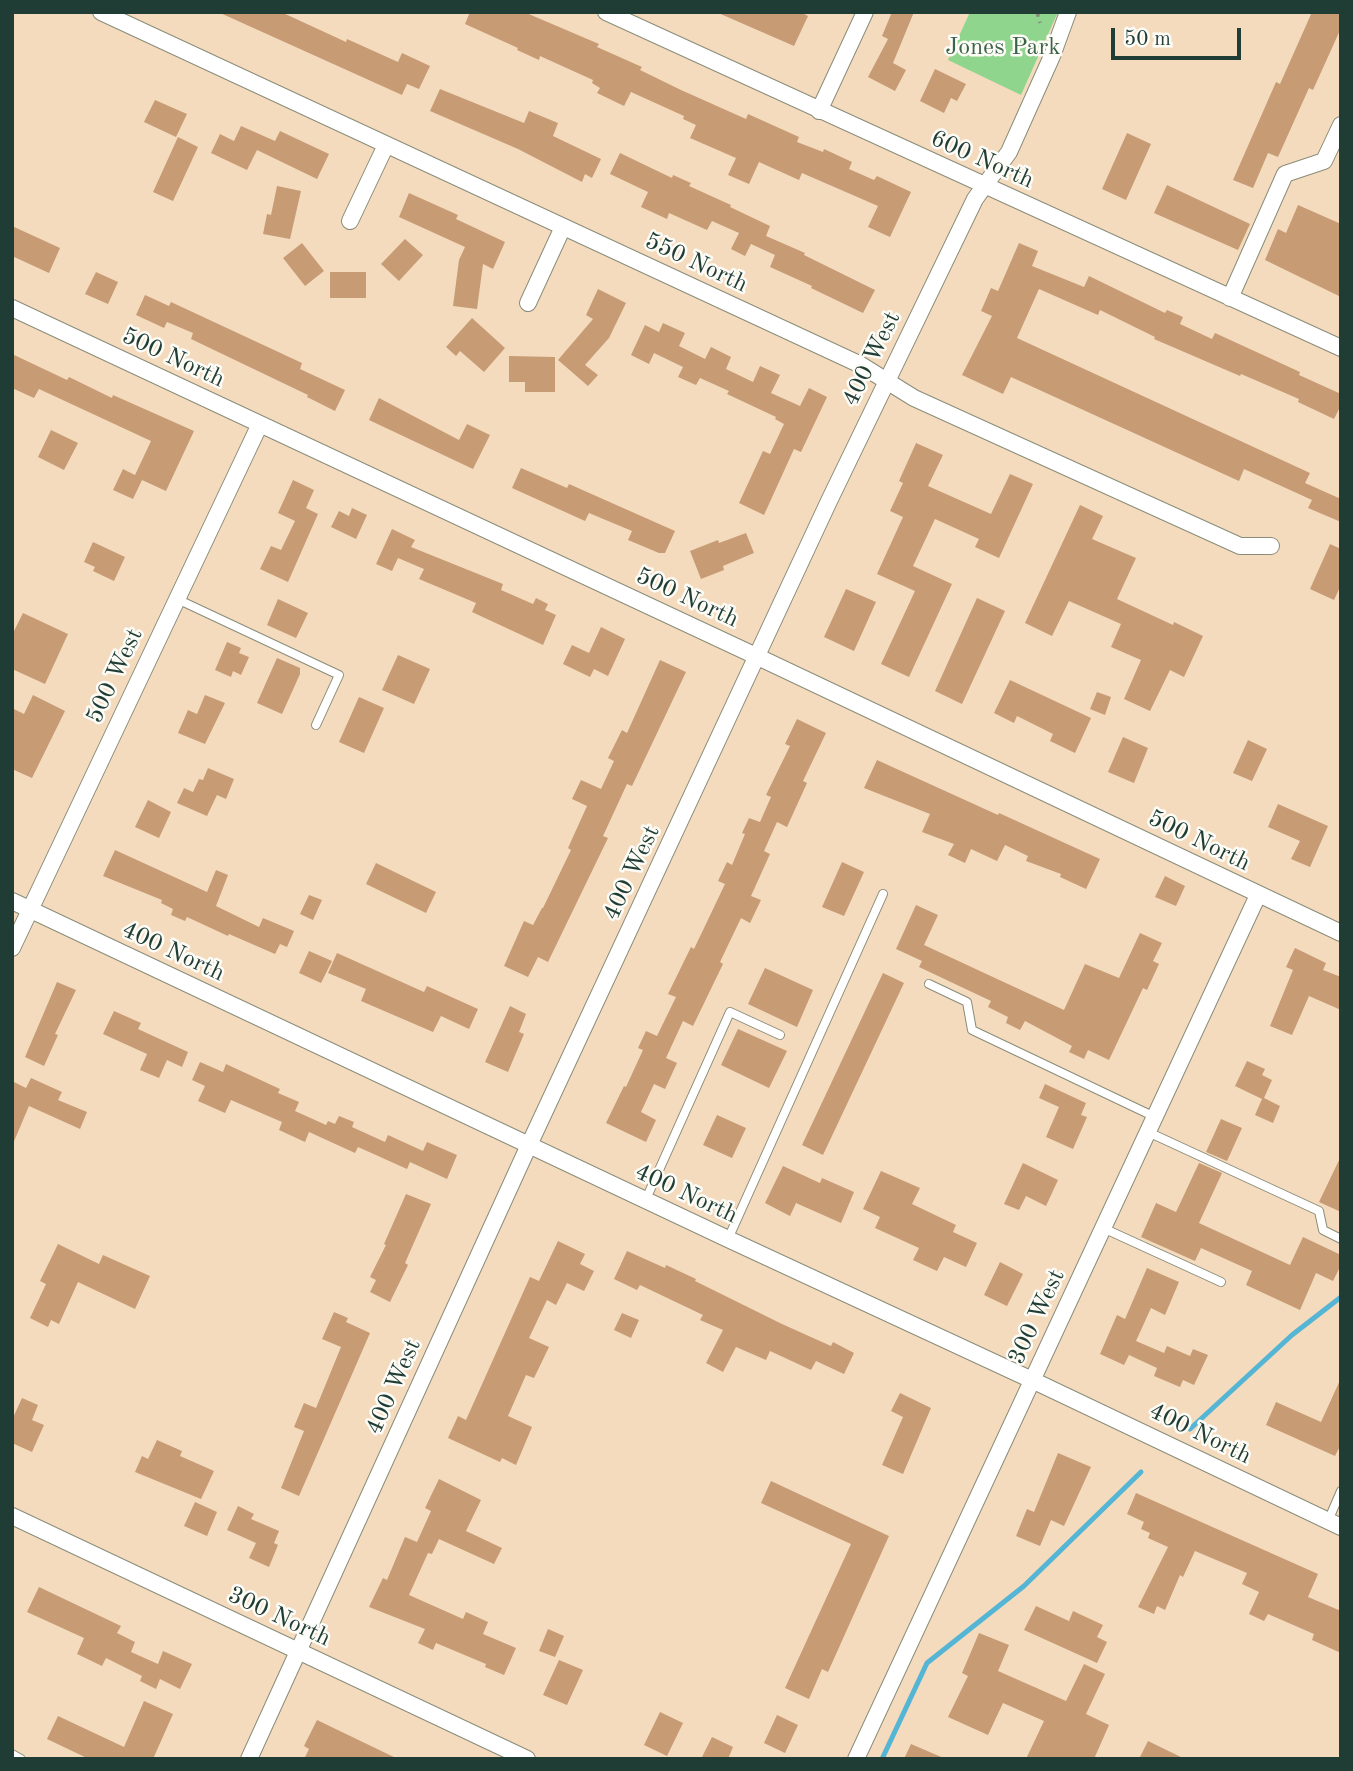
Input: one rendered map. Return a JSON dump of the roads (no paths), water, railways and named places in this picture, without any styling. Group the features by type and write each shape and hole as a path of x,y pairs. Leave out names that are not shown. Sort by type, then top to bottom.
{"street":[{"name":"550 North","path":"102,12 862,365 915,398 1240,546 1271,546"},
{"name":"600 North","path":"606,12 1341,348"},
{"path":"819,111 866,12"},
{"name":"400 West","path":"248,1759 529,1145 886,382 975,199 1009,152 1052,56 1068,12"},
{"path":"1230,298 1285,174 1324,161 1341,125"},
{"path":"350,221 386,145"},
{"path":"528,303 563,227"},
{"name":"500 North","path":"12,308 1341,933"},
{"name":"500 West","path":"12,948 260,424"},
{"name":"300 West","path":"856,1759 1258,895"},
{"name":"400 North","path":"12,901 1334,1524"},
{"name":"300 North","path":"12,1516 527,1759"}],"lane":[{"path":"177,598 340,674 316,725"},
{"path":"728,1239 883,894"},
{"path":"929,984 967,1002 972,1030 1319,1210 1323,1230 1341,1239"},
{"path":"646,1199 730,1012 780,1035"},
{"path":"1103,1228 1221,1282"},
{"path":"1334,1524 1341,1491"},
{"path":"12,1754 21,1759"}],"waterway":[{"path":"1190,1429 1292,1335 1341,1297"},
{"path":"882,1759 927,1663 1024,1586 1141,1472"}],"park label":[{"name":"Jones Park","path":"1003,48"}]}
